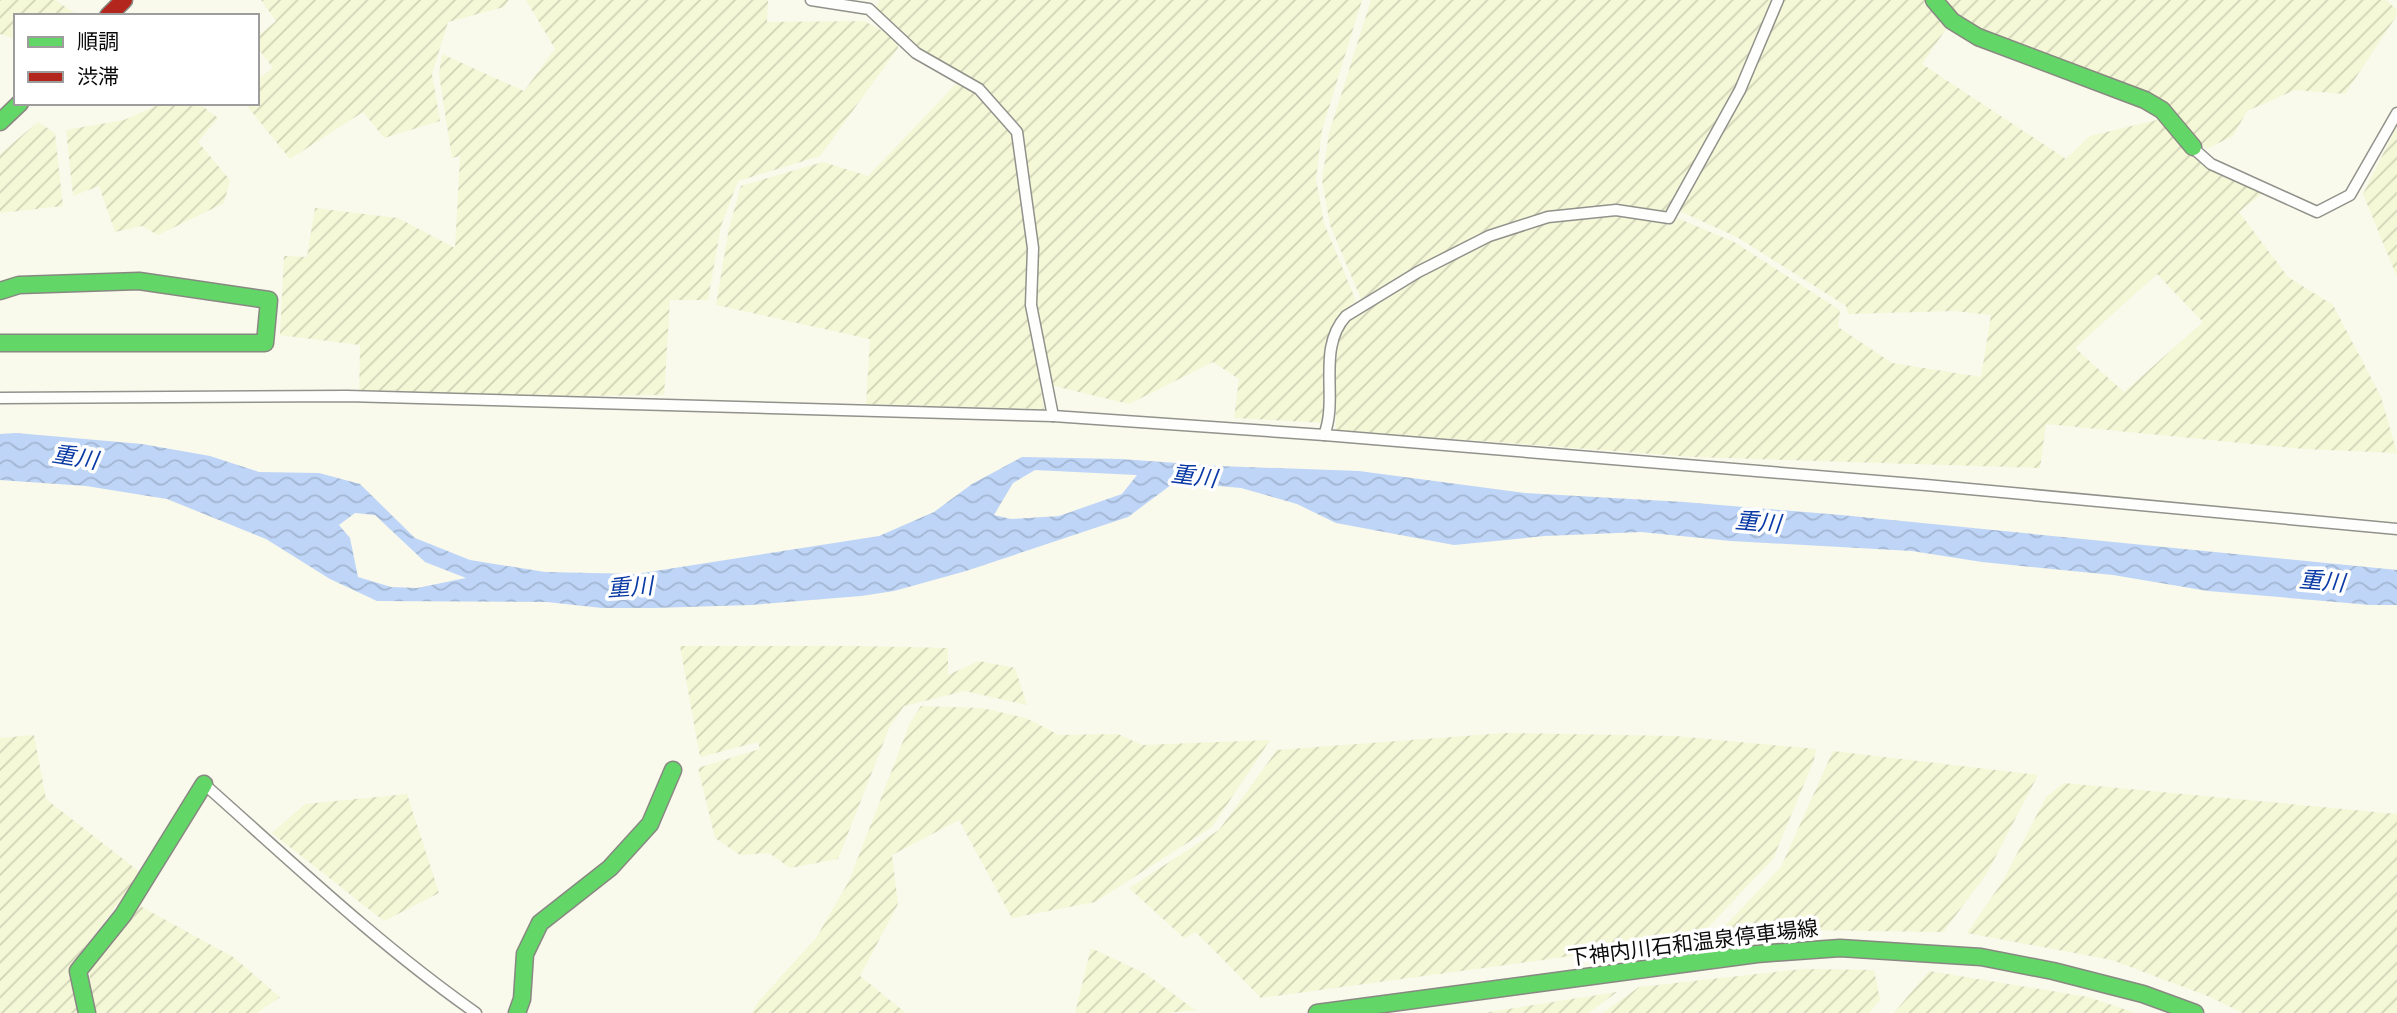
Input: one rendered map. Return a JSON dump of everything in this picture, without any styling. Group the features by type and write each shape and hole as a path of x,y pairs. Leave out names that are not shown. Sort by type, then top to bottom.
{"street":[{"path":"110,14 124,0"},
{"path":"1934,0 1952,20 1978,37 2154,105 2162,110 2193,147"},
{"path":"0,122 18,105"},
{"path":"0,291 19,285 139,281 269,300 265,343 0,343"},
{"path":"517,1013 522,999 525,954 540,923 610,868 650,824 673,771"},
{"path":"87,1013 78,971 123,915 204,784"},
{"name":"下神内川石和温泉停車場線","path":"1317,1013 1745,955 1840,948 1981,957 2053,971 2143,994 2194,1013"}],"lane":[{"path":"811,0 869,9 916,53 979,89 1017,132 1033,248 1031,305 1053,416"},
{"path":"1324,435 1329,424 1328,376 1332,343 1338,326 1346,316 1418,272 1477,242 1548,216 1616,210 1669,218 1740,90 1778,0"},
{"path":"2193,147 2211,164 2317,212 2350,195 2397,113"},
{"path":"0,398 347,396 1053,416 1324,435 1926,485 2397,529"},
{"path":"204,784 420,971 476,1013"}],"green space":[{"path":"0,0 55,0 76,14 14,14 14,38 0,34"},
{"path":"261,0 509,0 504,7 448,22 432,74 440,121 384,138 363,112 290,159 247,106 259,105 259,78 273,68 259,50 259,35 276,21"},
{"path":"526,0 768,0 767,22 864,21 897,39 898,48 820,156 738,181 721,226 708,300 670,300 664,395 359,395 360,345 280,335 284,256 307,257 315,208 398,218 455,248 460,156 452,158 439,74 442,54 524,91 555,49"},
{"path":"879,0 1362,0 1322,130 1316,179 1324,223 1356,301 1332,327 1325,357 1325,423 1234,418 1239,379 1213,362 1129,404 1050,385 1035,305 1037,250 1022,132 983,86 915,47 875,11"},
{"path":"1371,0 1773,0 1737,84 1666,214 1618,205 1549,212 1473,239 1361,299 1330,225 1322,180 1329,133"},
{"path":"1781,0 1928,0 1948,26 1922,64 2066,159 2090,136 2161,119 2193,156 2246,175 2263,193 2239,212 2288,277 2333,305 2381,397 2397,453 2304,449 2046,424 2040,468 1693,457 1336,430 1335,353 1339,335 1350,320 1421,276 1481,245 1547,222 1614,215 1671,225 1675,217 1734,242 1840,310 1838,327 1892,363 1981,377 1991,315 1955,311 1848,314 1846,306 1737,237 1677,210","holes":["2157,274 2203,322 2124,392 2075,348"]},
{"path":"1940,0 2386,0 2397,10 2397,15 2345,94 2295,90 2247,111 2233,136 2206,149 2167,107 1977,32"},
{"path":"958,82 976,92 1012,133 1028,253 1028,308 1044,409 866,404 870,339 716,305 729,228 741,186 823,162 868,176"},
{"path":"158,105 201,105 218,118 198,142 230,180 224,203 158,235 142,226 115,232 99,186 73,196 66,130 124,120"},
{"path":"38,122 55,133 63,206 0,213 0,154"},
{"path":"2397,126 2397,277 2363,194"},
{"path":"680,646 948,648 948,675 979,661 1015,668 1027,705 965,691 904,706 890,726 838,859 790,868 769,853 740,855 715,838 698,768 760,749 758,742 700,757"},
{"path":"921,706 982,708 1026,718 1059,735 1118,734 1142,745 1270,740 1212,827 1095,902 1012,918 959,820 892,855 898,904 860,976 906,1013 752,1013 758,1002 816,938 849,881 910,723"},
{"path":"1505,733 1675,736 1816,749 1814,760 1773,859 1697,939 1261,998 1196,932 1184,938 1129,888 1219,830 1277,750"},
{"path":"34,735 46,799 141,873 69,968 80,1013 0,1013 0,738"},
{"path":"1833,751 2038,775 1986,875 1943,932 1800,930 1725,934 1726,925 1781,867"},
{"path":"2064,783 2397,814 2397,1013 2243,1013 2210,997 2112,960 1967,933 2003,881 2046,797"},
{"path":"407,794 439,893 384,921 272,833 305,804"},
{"path":"140,906 233,957 280,997 257,1013 93,1013 89,968"},
{"path":"1091,948 1146,974 1195,1010 1167,1013 1075,1013"},
{"path":"1803,969 1874,970 1880,1000 1869,1013 1603,1013 1639,987"},
{"path":"1929,971 2088,997 2136,1013 1894,1013"},
{"path":"1617,992 1588,1013 1483,1013"}],"water":[{"name":"重川","path":"16,433 142,444 210,456 259,472 319,473 360,484 415,538 470,560 545,572 636,574 879,536 934,512 972,484 1022,457 1121,459 1218,466 1359,471 1525,493 1841,515 2397,570 2397,605 2208,591 2113,575 1982,562 1912,551 1731,541 1641,532 1545,536 1454,545 1336,523 1297,504 1241,488 1175,482 1128,517 966,571 894,591 861,596 751,605 654,608 602,608 547,602 377,601 330,579 266,539 167,499 86,486 0,480 0,434","holes":["1035,470 1136,475 1137,475 1122,494 1059,516 1011,519 994,515 1013,483","355,513 375,515 425,562 466,578 417,588 391,587 358,577 350,538 339,525"]}],"traffic: fast":[{"path":"1934,0 1952,21 1978,37 2145,100 2162,110 2193,147"},
{"path":"0,122 18,105"},
{"path":"0,291 19,285 139,281 269,300 265,343 0,343"},
{"path":"517,1013 522,999 525,954 540,923 610,868 650,824 673,770"},
{"path":"87,1013 78,971 123,915 204,784"},
{"path":"1317,1013 1757,954 1840,948 1981,957 2053,971 2143,994 2195,1013"}],"traffic: jam":[{"path":"110,14 124,0"}]}
